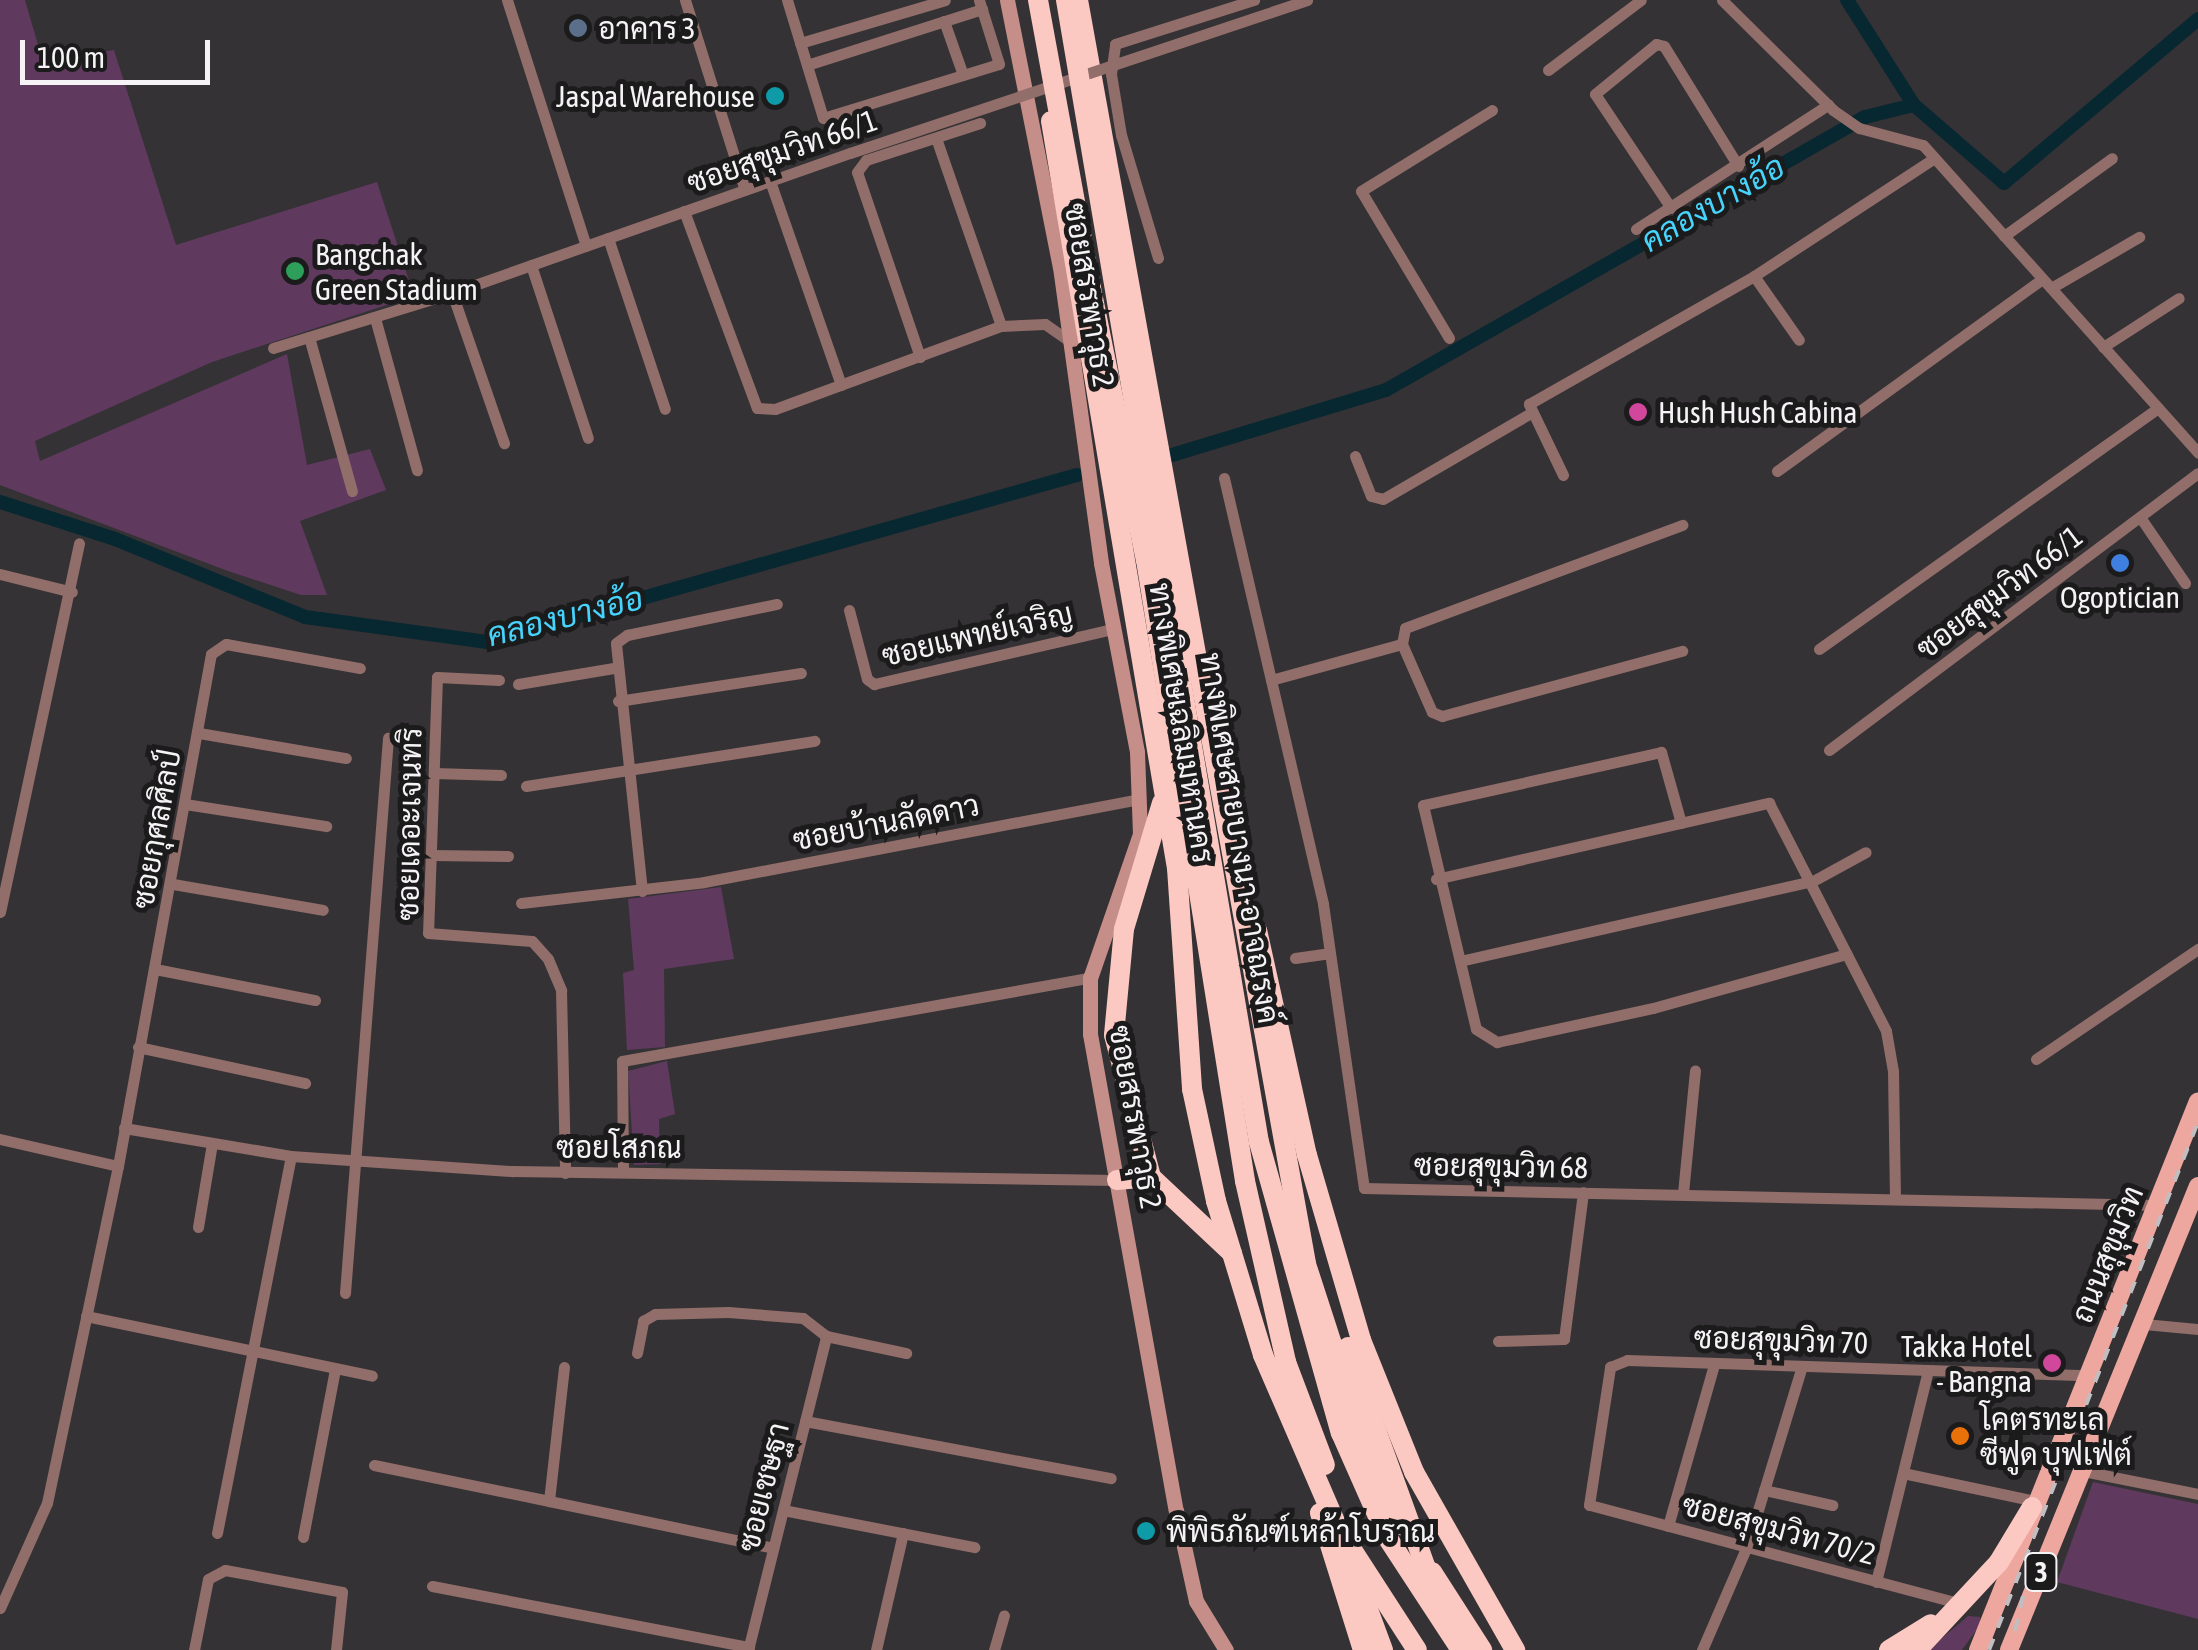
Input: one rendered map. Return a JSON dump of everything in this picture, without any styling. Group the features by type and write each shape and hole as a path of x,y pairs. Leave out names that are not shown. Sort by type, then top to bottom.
{"highway":[{"name":"ทางพิเศษเฉลิมมหานคร","path":"1035,0 1177,868 1192,1088 1232,1253 1263,1356 1302,1446"},
{"name":"ทางพิเศษสายบางนา-อาจณรงค์","path":"1035,0 1146,560 1265,1280 1316,1446 1362,1547 1427,1650"},
{"name":"ทางพิเศษสายบางนา-อาจณรงค์","path":"1066,0 1259,1142 1341,1433 1387,1538 1461,1650"},
{"name":"ทางพิเศษเฉลิมมหานคร","path":"1078,0 1289,1175"},
{"path":"1164,786 1115,981 1114,1035 1151,1177 1232,1253"},
{"path":"1232,847 1272,979 1307,1155 1360,1340 1414,1472 1515,1650"},
{"path":"1289,1175 1372,1419 1419,1538 1451,1650"},
{"path":"1289,1175 1306,1264 1358,1424 1400,1522 1482,1650"},
{"path":"1117,1180 1151,1177"},
{"path":"1302,1446 1384,1650"},
{"path":"1302,1446 1363,1650"},
{"path":"1917,1650 1999,1562 2036,1497"},
{"path":"1338,1528 1417,1650"},
{"path":"1889,1650 1962,1604"}],"main road":[{"name":"ถนนสุขุมวิท","path":"1978,1650 2036,1497 2198,1101"},
{"name":"ถนนสุขุมวิท","path":"2009,1650 2198,1186"},
{"path":"2156,1205 2186,1214"}],"street":[{"path":"508,0 586,246"},
{"path":"684,0 744,190"},
{"path":"787,0 800,43 807,65 824,118 999,64 981,4 944,21 807,65"},
{"path":"800,43 941,0"},
{"name":"ซอยสรรพาวุธ 2","path":"1008,0 1071,342 1112,628 1137,752 1140,834 1090,978 1090,1034 1192,1583 1226,1650"},
{"path":"1158,258 1121,135 1111,74 1115,44 1254,0"},
{"name":"ซอยสุขุมวิท 66/1","path":"273,348 452,293 850,153 1308,0"},
{"path":"1548,70 1642,0"},
{"path":"1722,0 1831,108 1859,128 1923,145 2198,453"},
{"path":"944,21 963,76"},
{"path":"1671,208 1595,94 1656,44 1664,46 1738,166"},
{"path":"1636,230 1831,108"},
{"path":"1449,338 1362,191 1492,110"},
{"path":"920,356 857,172 866,160 980,123"},
{"path":"936,138 1001,326"},
{"path":"1563,476 1529,414 1530,404 1754,276 1934,158"},
{"path":"2004,236 2112,158"},
{"path":"770,181 841,385"},
{"path":"684,211 757,408 776,408 1001,326 1045,324 1071,342"},
{"path":"1777,471 2047,283 2139,237"},
{"path":"608,238 666,408"},
{"path":"531,265 588,438"},
{"path":"1754,276 1799,340"},
{"path":"452,293 504,443"},
{"path":"2104,347 2179,298"},
{"path":"374,318 417,470"},
{"path":"308,337 352,491"},
{"path":"1818,649 2158,408"},
{"path":"1355,456 1371,496 1384,499 1529,414"},
{"name":"ซอยสุขุมวิท 66/1","path":"1829,750 2198,473"},
{"name":"ซอยสุขุมวิท 68","path":"1224,478 1330,953 1364,1188 2156,1205"},
{"path":"2140,517 2185,583"},
{"path":"1682,524 1410,626 1402,644 1432,712 1442,716 1682,652"},
{"path":"0,912 72,592 79,543"},
{"path":"0,574 72,592"},
{"path":"642,891 614,648 626,634 777,604"},
{"name":"ซอยแพทย์เจริญ","path":"849,610 867,680 874,684 1112,628"},
{"path":"1271,680 1402,644"},
{"name":"ซอยกุศลศิลป์","path":"0,1608 46,1503 118,1166 216,647 360,668"},
{"path":"518,684 614,668"},
{"path":"618,701 801,672"},
{"name":"ซอยเดอะเจนทริ","path":"499,680 436,677 428,933 532,941 548,959 561,990 565,1173"},
{"path":"198,733 346,758"},
{"path":"345,1293 388,738"},
{"path":"526,786 814,741"},
{"path":"1681,823 1661,752 1426,803 1436,879 1476,1030 1496,1042 1653,1008 1846,954"},
{"path":"434,773 501,775"},
{"name":"ซอยบ้านลัดดาว","path":"522,903 642,891 1140,799"},
{"path":"1436,879 1769,803 1813,881 1886,1031 1894,1072 1895,1198"},
{"path":"185,804 326,826"},
{"path":"0,831 17,835"},
{"path":"1460,960 1813,881 1866,852"},
{"path":"431,855 508,856"},
{"path":"173,884 323,910"},
{"path":"2036,1059 2198,950"},
{"path":"1295,958 1330,953"},
{"path":"155,969 315,1000"},
{"path":"623,1170 622,1061 1090,978"},
{"path":"138,1047 305,1083"},
{"path":"1683,1193 1695,1071"},
{"name":"ซอยโสภณ","path":"124,1128 291,1156 565,1173 623,1170 1117,1180"},
{"path":"0,1139 118,1166"},
{"path":"198,1228 212,1143"},
{"path":"217,1533 291,1156"},
{"path":"1498,1341 1564,1340 1583,1192"},
{"path":"637,1353 643,1321 667,1312 803,1318 826,1336 906,1352"},
{"path":"86,1316 372,1376"},
{"path":"2144,1324 2198,1329"},
{"name":"ซอยเชษฐา","path":"748,1649 826,1336"},
{"name":"ซอยสุขุมวิท 70","path":"1586,1500 1610,1367 1627,1360 2086,1375"},
{"path":"1668,1526 1714,1364"},
{"path":"1702,1650 1748,1546 1802,1366"},
{"path":"549,1502 564,1367"},
{"path":"303,1537 336,1369"},
{"path":"1876,1582 1928,1370"},
{"path":"805,1421 1111,1478"},
{"path":"374,1466 774,1548"},
{"path":"2083,1471 2198,1494"},
{"path":"1903,1473 2036,1497"},
{"path":"1764,1490 1832,1506"},
{"name":"ซอยสุขุมวิท 70/2","path":"1586,1500 1668,1526 1962,1604"},
{"path":"783,1510 974,1547"},
{"path":"876,1650 903,1533"},
{"path":"194,1650 208,1579 224,1570 342,1592 336,1650"},
{"path":"432,1586 748,1649"},
{"path":"994,1650 1004,1615"}],"shaded area":[{"path":"0,0 25,0 43,62 114,50 176,245 377,182 414,296 212,362 35,441 40,461 287,354 307,465 370,449 386,490 300,521 327,595 301,595 228,571 0,485"},
{"path":"721,887 734,959 664,969 665,1047 627,1050 623,973 634,970 628,899"},
{"path":"667,1061 675,1114 659,1119 660,1164 634,1165 628,1071"},
{"path":"2093,1482 2198,1504 2198,1619 2057,1582"},
{"path":"1968,1616 1980,1617 1980,1625 1962,1650 1928,1650"}],"waterway":[{"path":"1847,0 1914,105"},
{"name":"คลองบางอ้อ","path":"1172,455 1386,390 1865,117 1914,105 2004,183 2198,19"},
{"name":"คลองบางอ้อ","path":"0,502 115,539 305,617 487,642 1077,475"}],"railway":[{"path":"1989,1650 2198,1122"},
{"path":"2015,1631 2024,1592"}],"place":[{"name":"อาคาร 3","path":"578,28"},
{"name":"Jaspal Warehouse","path":"775,96"},
{"name":"Bangchak Green Stadium","path":"295,271"},
{"name":"Hush Hush Cabina","path":"1638,412"},
{"name":"Ogoptician","path":"2120,563"},
{"name":"Takka Hotel - Bangna","path":"2052,1363"},
{"name":"โคตรทะเล ซีฟูด บุฟเฟ่ต์","path":"1960,1436"},
{"name":"พิพิธภัณฑ์เหล้าโบราณ","path":"1146,1531"}]}
